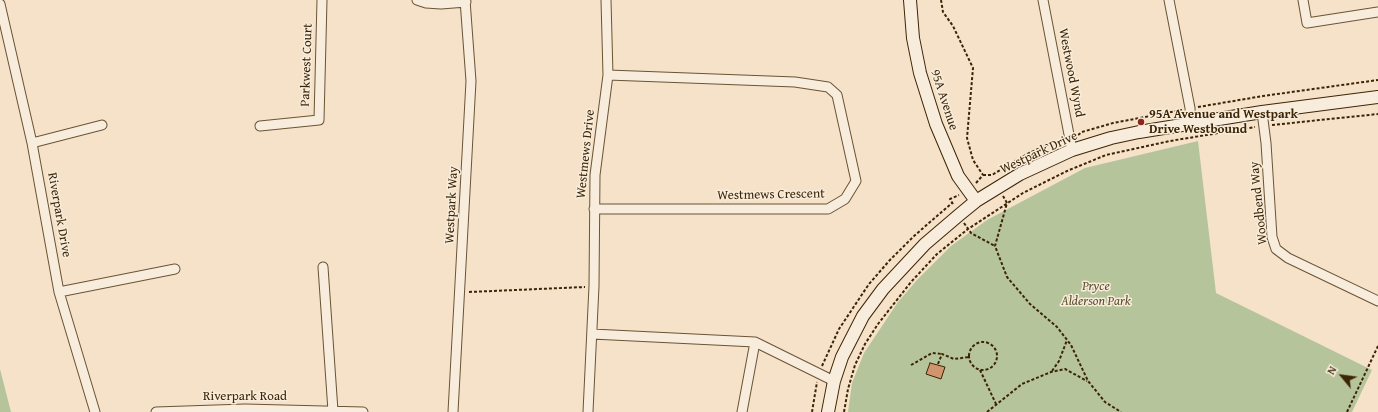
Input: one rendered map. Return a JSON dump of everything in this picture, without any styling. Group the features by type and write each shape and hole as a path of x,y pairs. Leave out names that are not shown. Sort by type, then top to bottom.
{"street":[{"name":"Parkwest Court","path":"260,126 319,120 322,0"},
{"path":"417,0 426,3 441,4 465,1"},
{"name":"Westmews Drive","path":"588,412 594,286 595,175 608,75 606,0"},
{"name":"95A Avenue","path":"910,0 913,38 920,73 936,124 958,176 976,201"},
{"name":"Westwood Wynd","path":"1043,0 1072,150"},
{"path":"1169,0 1190,108 1191,124"},
{"path":"1302,0 1307,23 1378,12"},
{"name":"Westpark Way","path":"453,412 471,81 465,1"},
{"name":"Riverpark Drive","path":"0,4 32,143 59,292 95,412"},
{"name":"Westmews Crescent","path":"594,209 828,210 845,199 856,181 837,95 828,88 796,82 608,75"},
{"name":"Westpark Drive","path":"828,412 834,381 842,357 863,316 883,289 925,244 958,215 976,201 1020,174 1072,150 1112,138 1262,112 1378,97"},
{"name":"Woodbend Way","path":"1262,112 1272,237 1276,249 1288,258 1378,301"},
{"path":"32,143 102,126"},
{"path":"323,267 333,411"},
{"path":"59,292 175,269"},
{"path":"592,334 755,342 834,381"},
{"path":"742,412 755,342"},
{"name":"Riverpark Road","path":"156,412 246,410 363,412"}],"path":[{"path":"941,0 943,12 953,26 973,68 967,138 973,160 983,175"},
{"path":"844,412 848,389 855,366 865,344 911,282 938,254 968,228 1023,193 1066,171 1106,155 1170,141 1264,125 1378,114"},
{"path":"998,188 1007,203 995,246 1007,278 1030,304 1057,327 1072,345 1088,381 1105,402 1121,412"},
{"path":"952,203 958,215 971,233 995,246"},
{"path":"460,293 594,286"},
{"path":"1051,372 1059,361 1067,340"},
{"path":"980,370 989,368 995,362 996,353 991,345 987,343 978,343 971,348 969,357 972,365 980,370 996,404"},
{"path":"1347,412 1378,346"},
{"path":"911,365 932,352 954,359 969,357"},
{"path":"938,364 942,354"},
{"path":"987,412 1022,384 1051,372 1065,369 1088,381"}],"green space":[{"name":"Pryce Alderson Park","path":"1198,141 1216,293 1372,370 1352,412 848,412 852,383 864,353 898,302 917,280 951,246 987,220 1085,168"},
{"path":"0,369 11,412 0,412"}],"building":[{"path":"930,363 945,367 941,379 926,374"}],"place":[{"name":"95A Avenue and Westpark Drive Westbound","path":"1141,122"}]}
